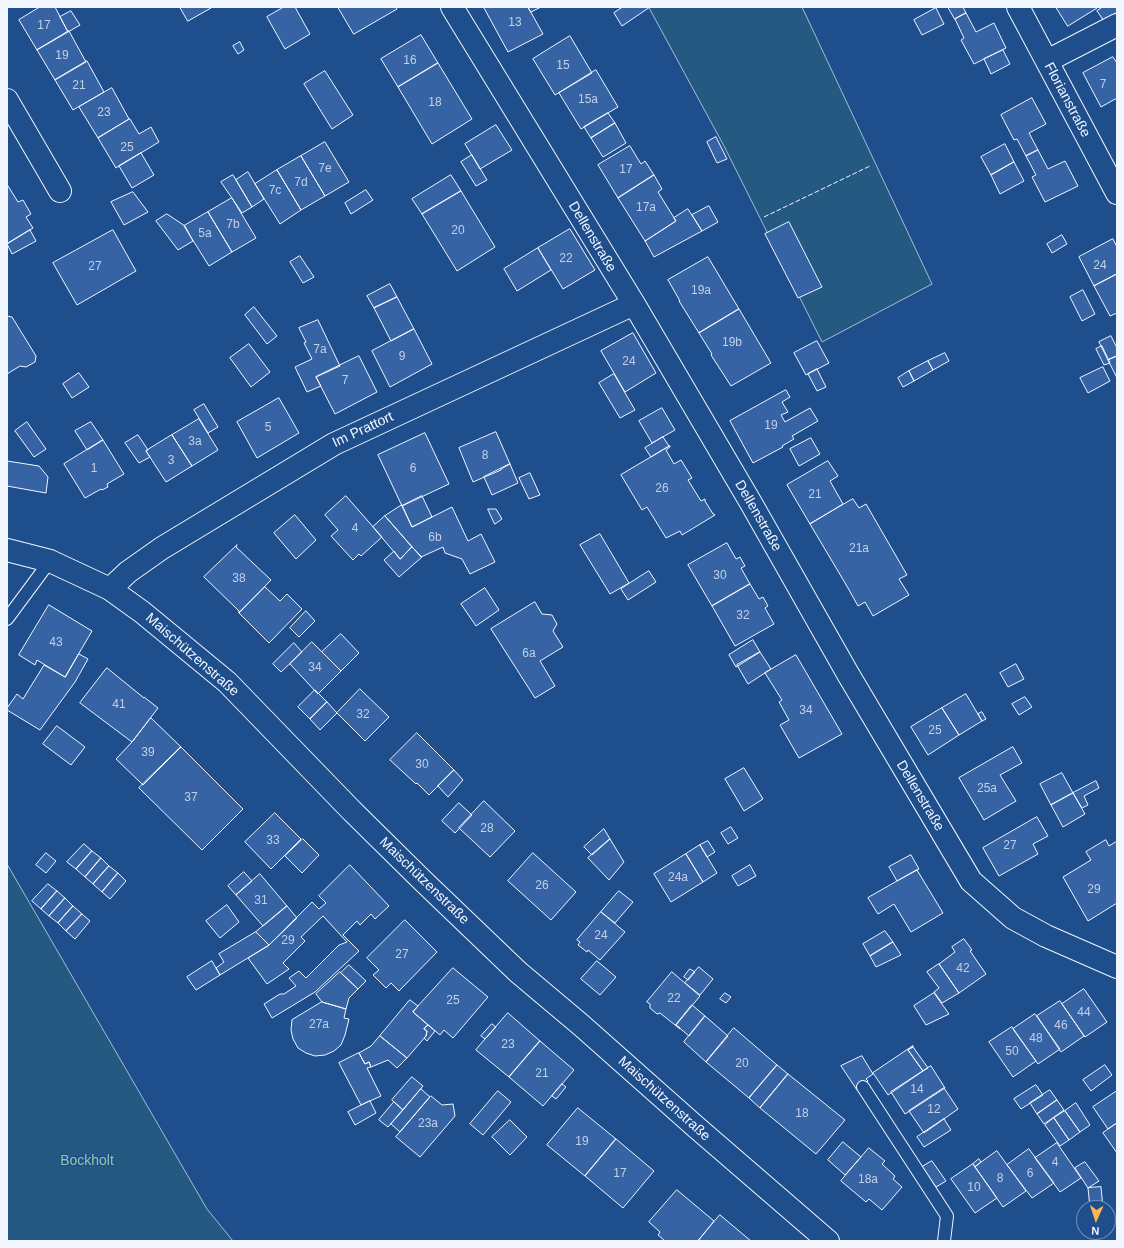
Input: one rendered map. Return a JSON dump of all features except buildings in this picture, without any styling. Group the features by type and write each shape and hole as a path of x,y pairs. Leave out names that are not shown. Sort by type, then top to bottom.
{"street":[{"name":"Dellenstraße","path":"452,7 634,304 751,503 848,674 971,881 1013,918 1046,936 1117,967"},
{"name":"Florianstraße","path":"1018,7 1117,193"},
{"path":"1047,61 1117,25"},
{"path":"7,100 60,191"},
{"name":"Im Prattort","path":"110,589 128,572 162,548 334,444 634,304"},
{"name":"Maischützenstraße","path":"7,550 50,561 110,589 142,612 227,682 352,811 518,972 581,1024 696,1127 828,1241"}],"lane":[{"path":"7,619 50,561"},
{"path":"863,1087 947,1216 944,1241"}],"green space":[{"path":"649,7 802,7 932,284 822,342 724,146"},
{"name":"Bockholt","path":"7,864 207,1209 233,1241 7,1241"}],"fence":[{"path":"764,217 870,166"}]}
